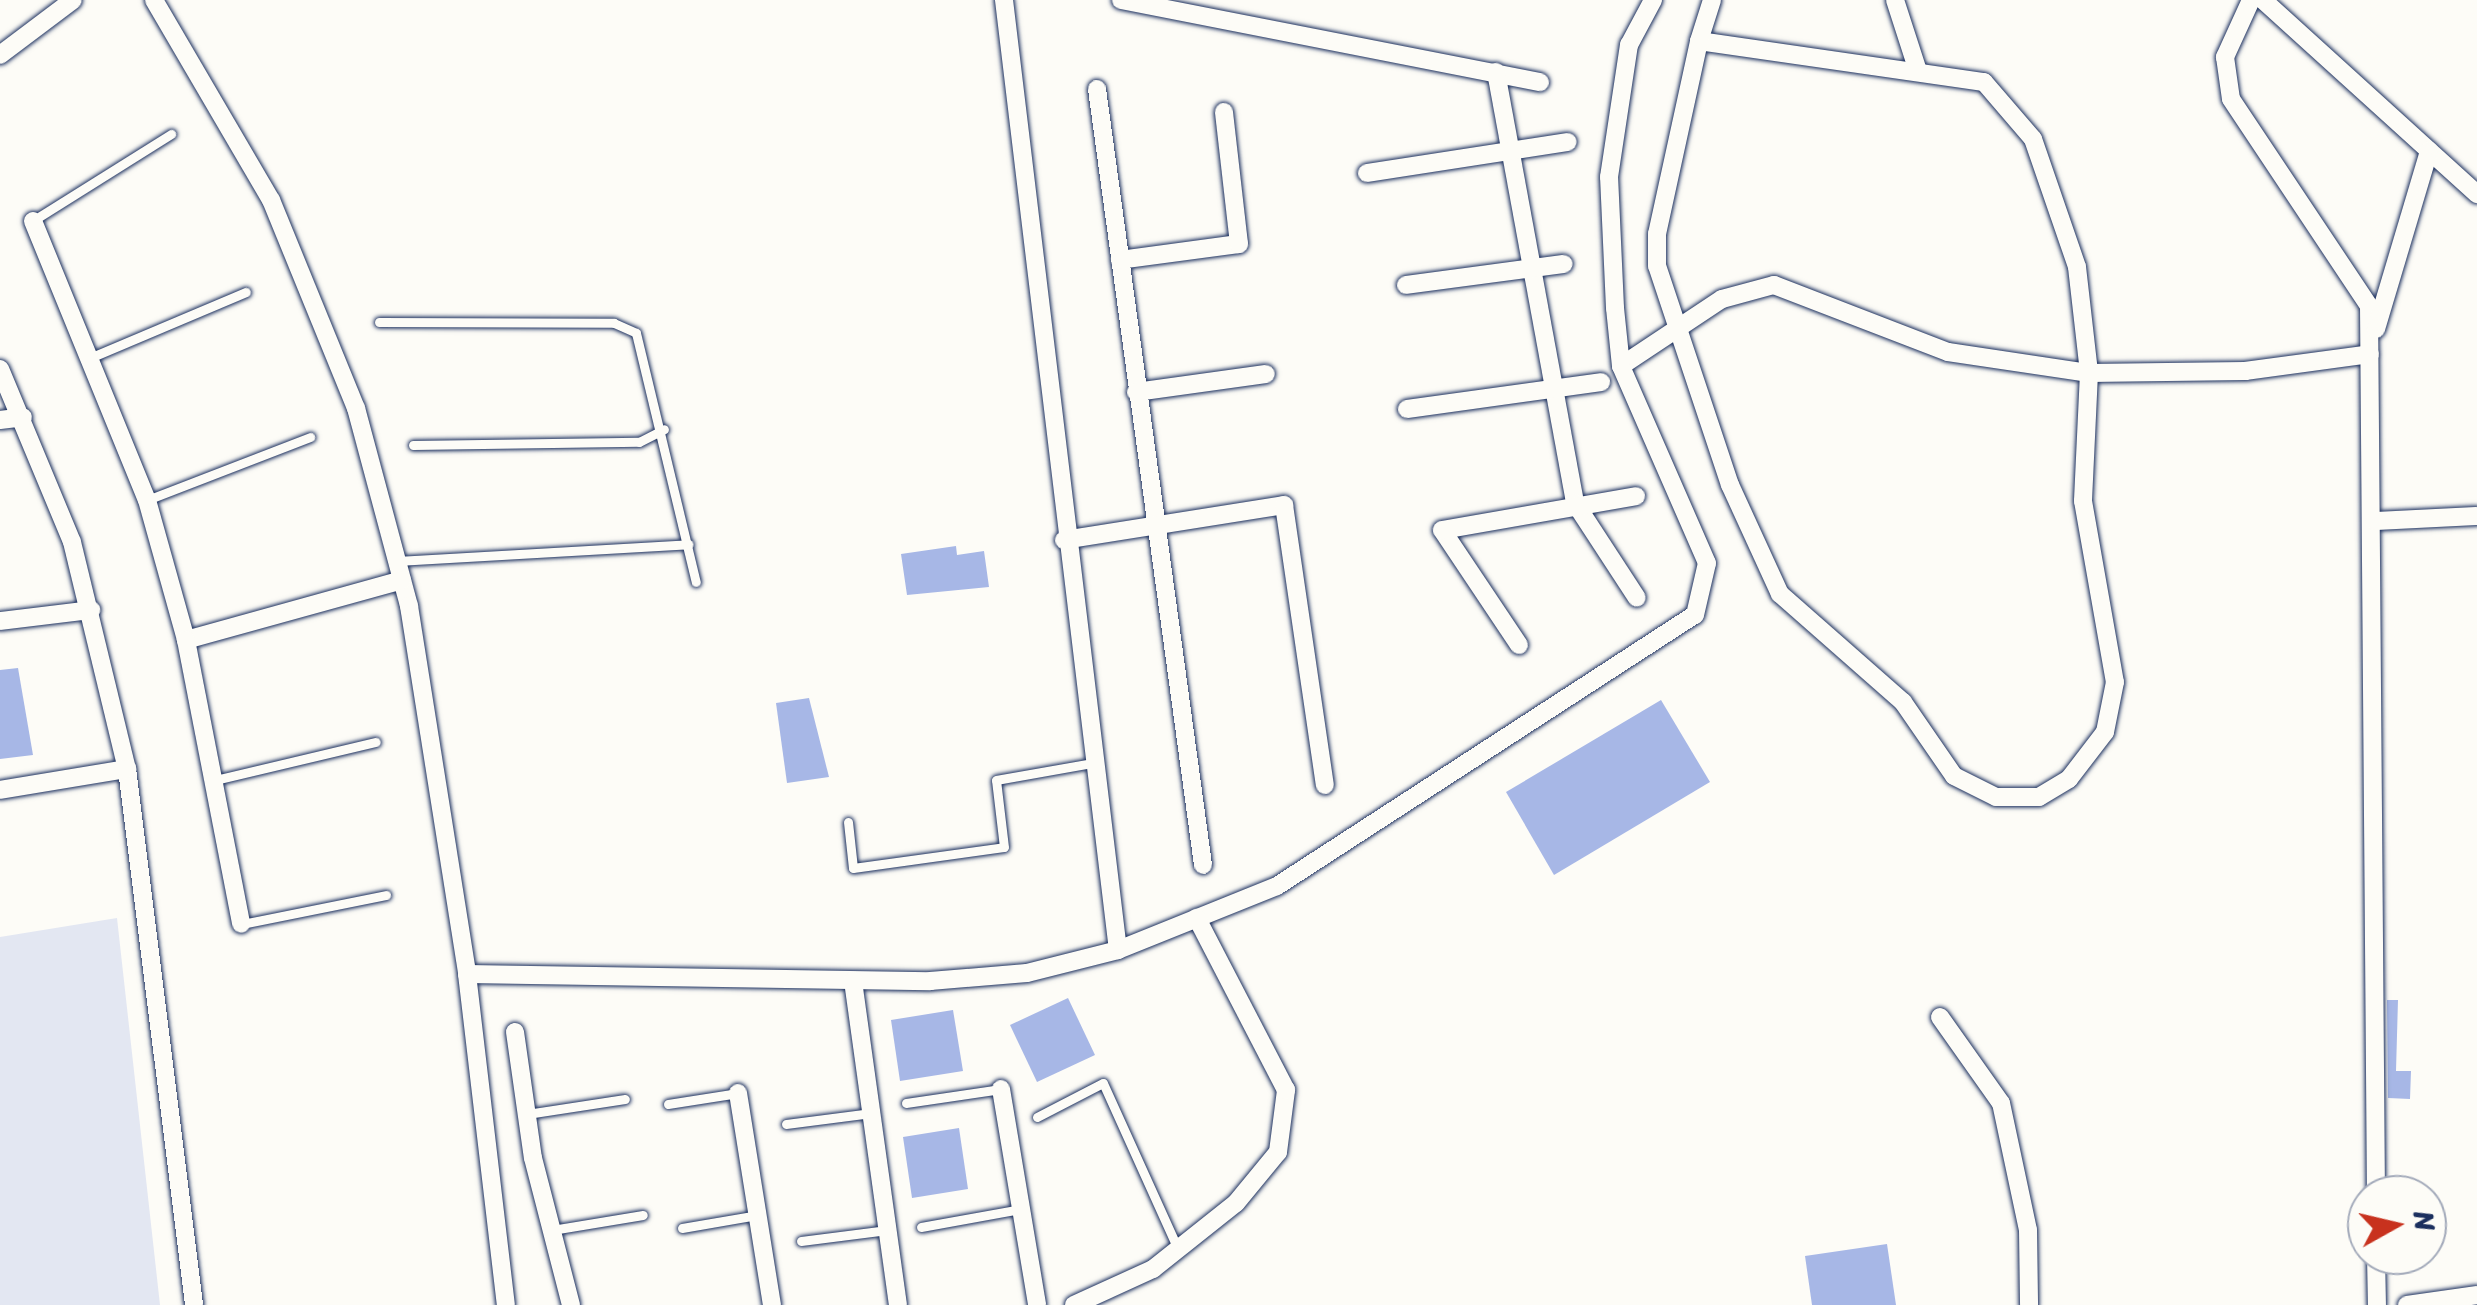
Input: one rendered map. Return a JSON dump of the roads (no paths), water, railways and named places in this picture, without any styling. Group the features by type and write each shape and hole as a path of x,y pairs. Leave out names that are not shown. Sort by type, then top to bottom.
{"street":[{"path":"0,54 73,0"},
{"path":"154,0 271,200 356,408 402,580 468,974 506,1305"},
{"path":"1004,0 1064,540 1118,950"},
{"path":"1121,0 1540,82"},
{"path":"468,974 852,981 1027,973 1118,950 1277,886 1695,615 1706,562 1621,366 1609,176 1628,45 1653,0"},
{"path":"1700,41 1984,82 2018,111 2060,204 2089,373 2084,501 2113,701 2105,732 2069,779 2040,797 2007,798 1954,776 1903,702 1780,594 1672,326 1657,234 1700,41 1712,0"},
{"path":"1896,0 1918,71"},
{"path":"2252,0 2226,57 2231,100 2360,282 2370,354 2375,520 2376,1175"},
{"path":"2263,0 2477,194"},
{"path":"1496,72 1535,268 1574,503 1636,598"},
{"path":"1096,88 1152,527 1203,865"},
{"path":"1120,260 1240,244 1224,112"},
{"path":"1367,173 1568,142"},
{"path":"2370,354 2429,151"},
{"path":"33,221 92,357 147,500 219,779 242,924"},
{"path":"1406,286 1564,264"},
{"path":"1621,366 1672,326 1747,286 1774,285 1948,352 2089,373 2245,371 2370,354"},
{"path":"0,369 24,416 92,610 127,769 194,1305"},
{"path":"1136,392 1266,374"},
{"path":"1407,409 1601,382"},
{"path":"0,420 24,416"},
{"path":"1519,645 1442,530 1574,503 1636,496"},
{"path":"1064,540 1284,505 1324,785"},
{"path":"2375,520 2477,516"},
{"path":"186,640 402,580"},
{"path":"0,621 92,610"},
{"path":"0,790 127,769"},
{"path":"1074,1305 1178,1249 1236,1203 1278,1152 1286,1090 1196,918"},
{"path":"852,981 898,1305"},
{"path":"1940,1017 2001,1103 2028,1230 2030,1305"},
{"path":"515,1032 549,1230 571,1305"},
{"path":"1001,1089 1038,1305"},
{"path":"738,1092 772,1305"},
{"path":"2376,1275 2376,1305"},
{"path":"2407,1305 2477,1295"}],"lane":[{"path":"33,221 171,134"},
{"path":"92,357 246,292"},
{"path":"378,322 626,326 643,345 696,582"},
{"path":"413,445 640,442 664,429"},
{"path":"147,500 310,437"},
{"path":"397,561 689,544"},
{"path":"219,779 376,742"},
{"path":"848,822 853,868 1004,847 996,780 1092,763"},
{"path":"242,924 386,894"},
{"path":"1037,1117 1103,1083 1178,1249"},
{"path":"906,1103 1001,1089"},
{"path":"668,1104 738,1092"},
{"path":"527,1114 625,1098"},
{"path":"786,1124 871,1112"},
{"path":"921,1226 1021,1209"},
{"path":"682,1228 757,1215"},
{"path":"549,1230 643,1216"},
{"path":"801,1241 887,1230"}]}
